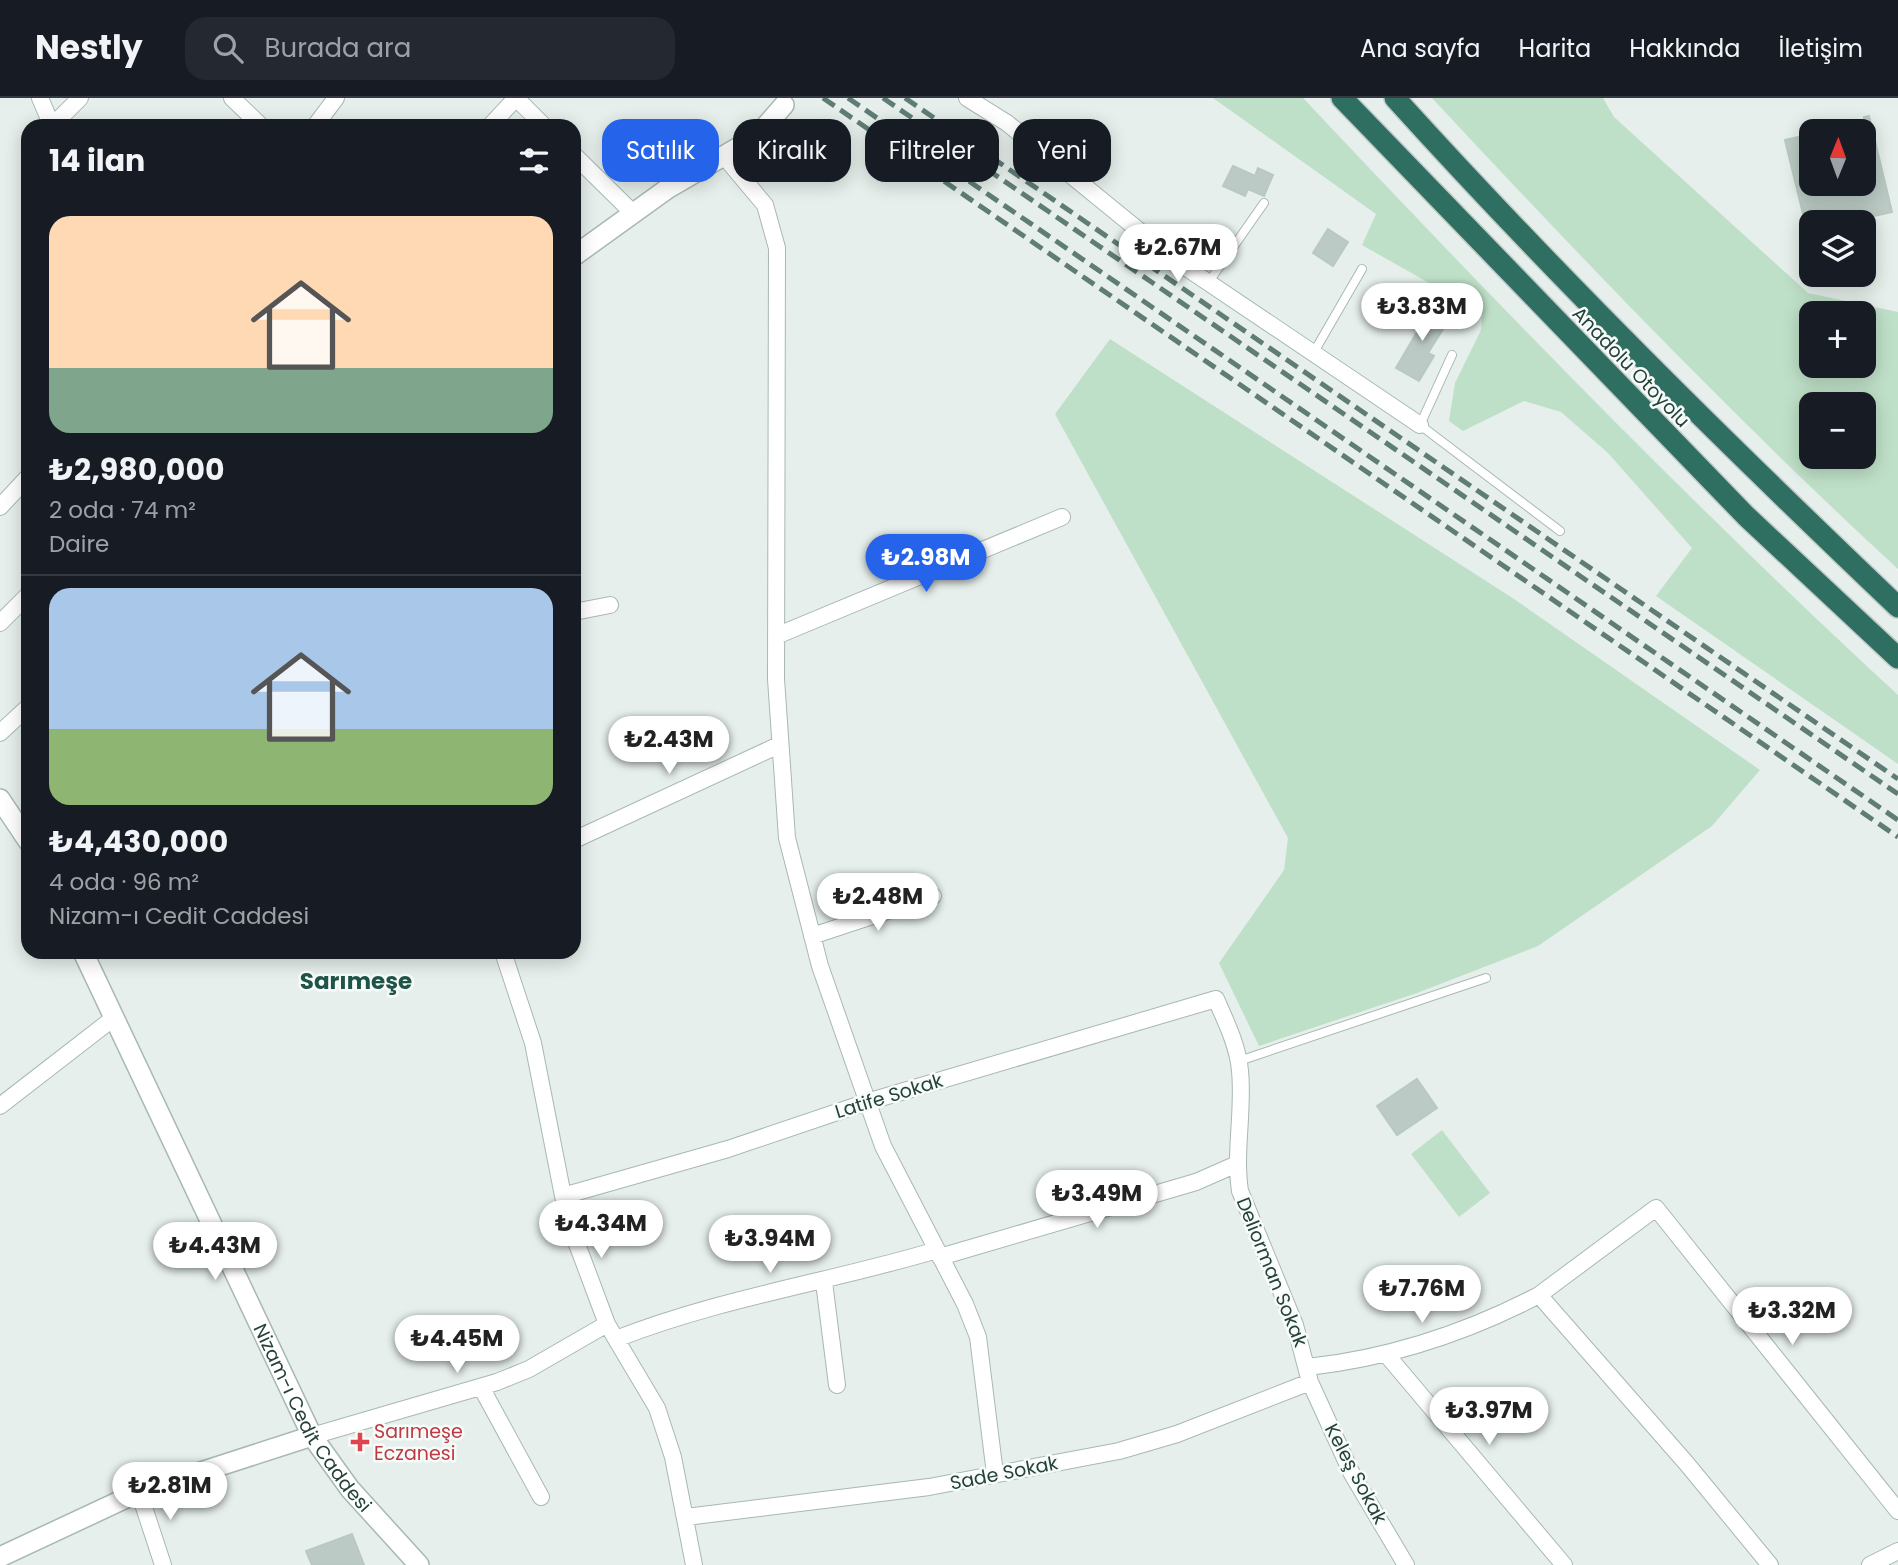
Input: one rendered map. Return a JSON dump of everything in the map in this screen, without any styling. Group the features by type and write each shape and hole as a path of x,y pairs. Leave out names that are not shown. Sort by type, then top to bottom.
{"highway":[{"name":"Anadolu Otoyolu","path":"1342,98 1727,498 1898,658"},
{"name":"Anadolu Otoyolu","path":"1395,98 1497,210 1667,383 1898,607"}],"street":[{"path":"40,98 49,119"},
{"path":"59,119 80,98"},
{"path":"232,98 254,119"},
{"path":"320,119 336,98"},
{"path":"496,119 516,98 537,119"},
{"path":"967,98 1007,123 1175,260 1420,425"},
{"path":"581,251 633,213 765,129 784,105"},
{"path":"724,156 765,205 777,248 776,636 779,744 787,838 812,936 867,1102 901,1184 965,1304 978,1337 995,1474"},
{"path":"581,162 633,213"},
{"path":"0,507 21,484"},
{"path":"776,636 1062,517"},
{"path":"0,623 21,602"},
{"path":"581,611 610,606"},
{"path":"0,733 21,714"},
{"path":"581,837 779,744"},
{"path":"0,799 21,830"},
{"path":"812,936 933,896"},
{"name":"Nizam-ı Cedit Caddesi","path":"86,959 312,1436 350,1489 419,1565"},
{"path":"505,959 533,1043 563,1196 585,1270 607,1324 657,1408 686,1517 694,1565"},
{"name":"Latife Sokak","path":"563,1196 728,1149 867,1102 1216,999"},
{"name":"Deliorman Sokak","path":"1216,999 1239,1061 1237,1164 1240,1191 1295,1325 1309,1374"},
{"path":"0,1107 54,1062 115,1017"},
{"path":"616,1339 713,1306 939,1254 1196,1182 1237,1164"},
{"name":"Sade Sokak","path":"686,1517 929,1487 1146,1444 1309,1374 1385,1354 1483,1323 1539,1295 1656,1208 1724,1289 1898,1511"},
{"path":"824,1282 836,1385"},
{"path":"1539,1295 1687,1464 1770,1565"},
{"path":"0,1557 139,1492 312,1436 481,1387 529,1368 607,1324"},
{"path":"1385,1354 1564,1565"},
{"name":"Keleş Sokak","path":"1309,1374 1352,1474 1406,1565"},
{"path":"481,1387 541,1497"},
{"path":"139,1492 163,1565"},
{"path":"1870,1565 1898,1551"}],"lane":[{"path":"1209,283 1264,203"},
{"path":"1314,352 1362,269"},
{"path":"1452,355 1420,425 1560,531"},
{"path":"1239,1061 1486,978"}],"green space":[{"path":"1213,98 1303,98 1595,402 1745,550 1898,695 1898,764 1656,596 1692,548 1608,453 1561,412 1524,401 1463,431 1449,421 1455,383 1481,330 1482,313 1362,245 1376,214"},
{"path":"1432,98 1603,98 1614,117 1799,287 1808,293 1846,301 1799,301 1799,378 1876,378 1876,307 1898,312 1898,569 1719,397"},
{"path":"1110,339 1514,599 1760,770 1712,826 1538,946 1417,993 1259,1046 1219,963 1284,870 1288,838 1055,414"},
{"path":"1442,1130 1490,1193 1459,1217 1411,1154"}],"building":[{"path":"1799,137 1799,196 1876,196 1876,145 1892,212 1876,216 1876,210 1802,210 1785,140"},
{"path":"1233,166 1255,176 1258,168 1273,175 1264,196 1248,189 1245,196 1223,186"},
{"path":"1328,229 1348,242 1333,266 1313,253"},
{"path":"1423,305 1448,321 1428,353 1434,356 1419,381 1396,368 1420,327 1412,322"},
{"path":"1417,1079 1437,1108 1397,1135 1377,1106"},
{"path":"352,1534 364,1565 312,1565 306,1551"}],"railway":[{"path":"823,98 1898,837"},
{"path":"848,98 1898,820"},
{"path":"883,98 1898,794"},
{"path":"905,98 1898,779"}],"place":[{"name":"Sarımeşe Eczanesi","path":"360,1442"}],"district":[{"name":"Sarımeşe","path":"356,981"}]}
